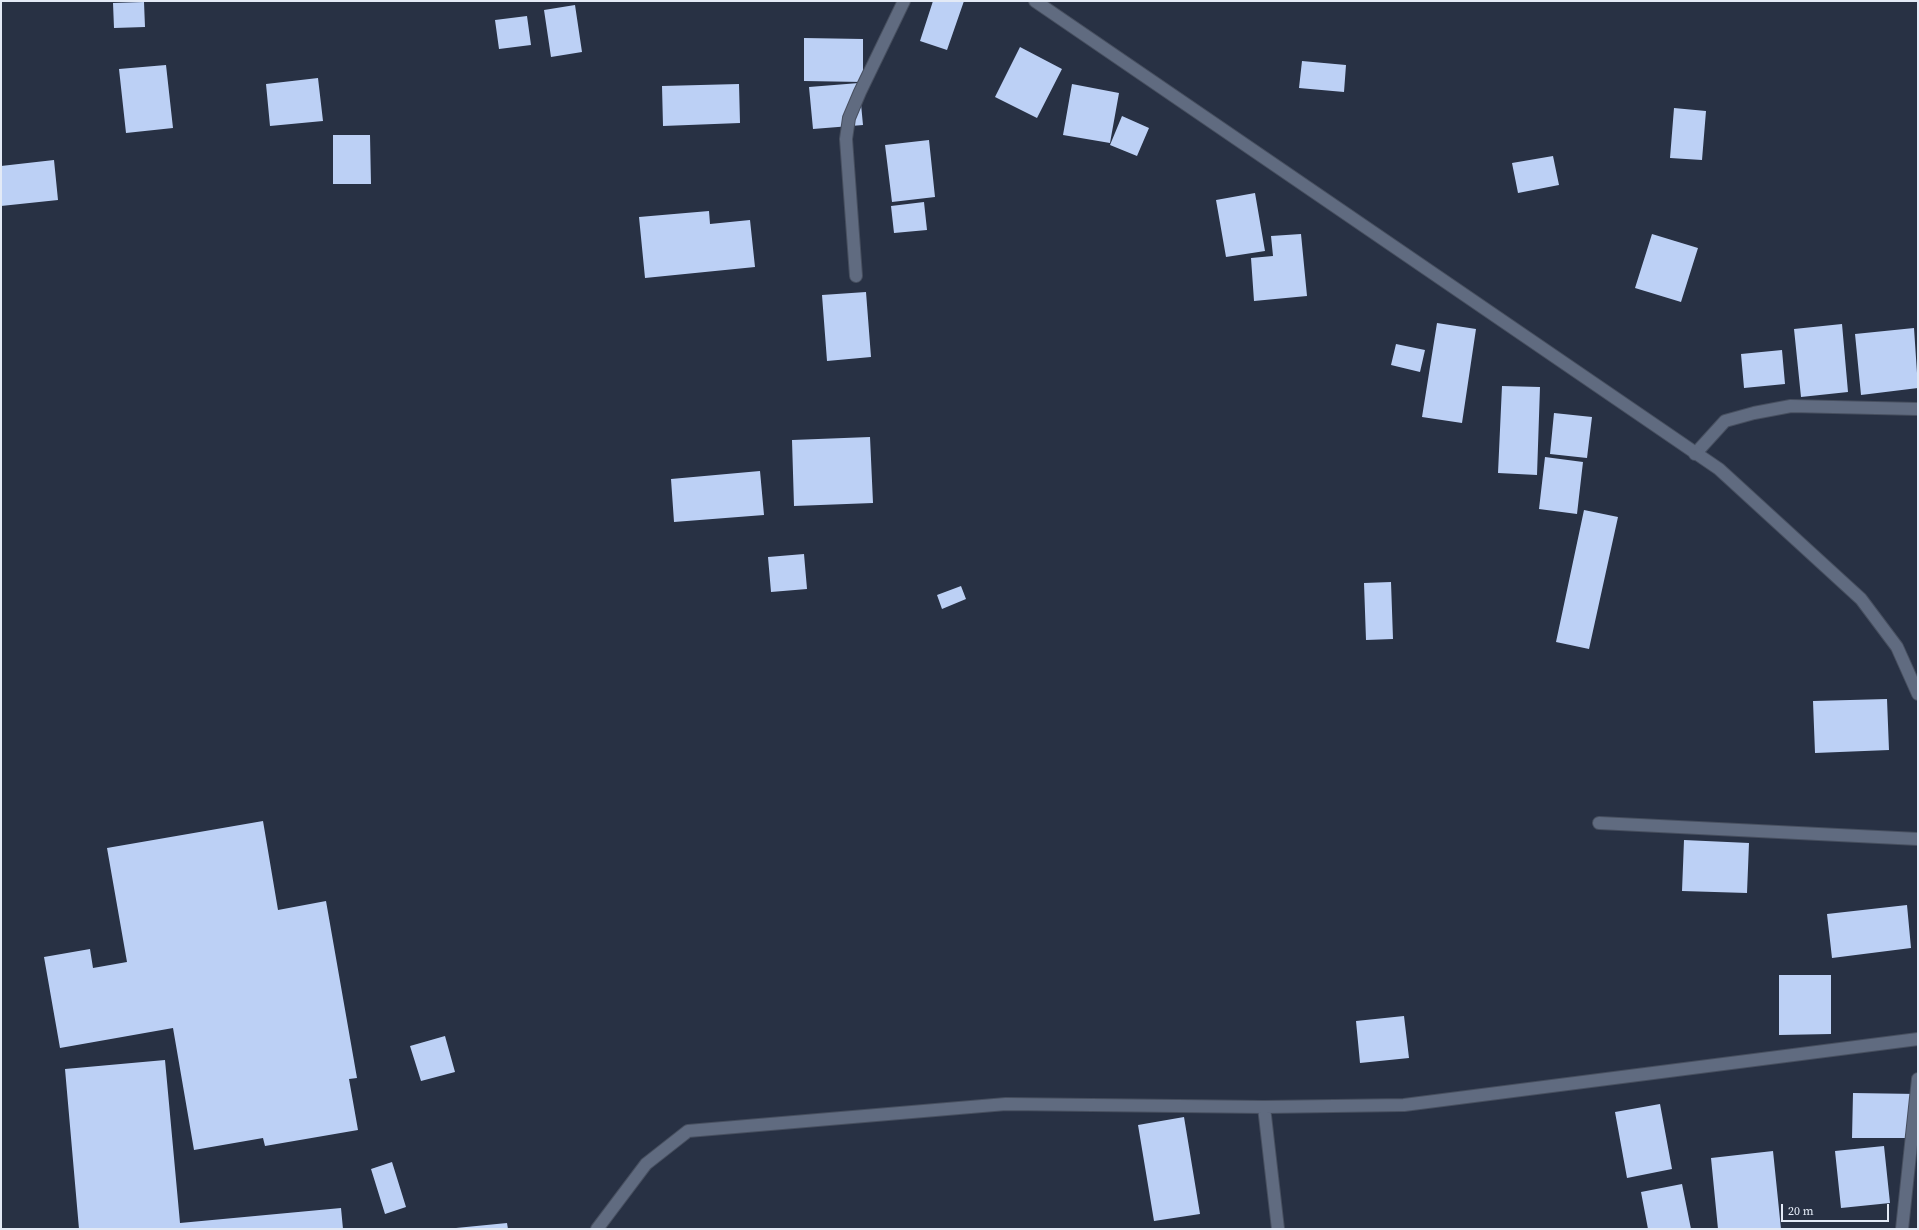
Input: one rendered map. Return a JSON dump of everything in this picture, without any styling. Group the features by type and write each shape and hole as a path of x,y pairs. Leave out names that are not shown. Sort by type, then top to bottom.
{"street":[{"path":"856,276 846,139 849,118 904,1"},
{"path":"1035,1 1694,454 1719,469 1861,599 1897,647 1918,694"},
{"path":"1694,454 1725,421 1740,416 1791,406 1918,410"},
{"path":"1599,823 1918,839"},
{"path":"597,1229 646,1164 688,1131 1006,1104 1264,1107 1404,1105 1918,1039"},
{"path":"1902,1229 1918,1079"},
{"path":"1264,1107 1278,1229"}],"building":[{"path":"933,1 964,1 947,50 920,41"},
{"path":"144,2 145,27 114,28 113,3"},
{"path":"575,5 582,52 551,57 544,10"},
{"path":"527,16 531,45 499,49 495,20"},
{"path":"804,38 863,39 863,82 804,81"},
{"path":"1020,47 1062,69 1037,118 995,97"},
{"path":"1302,61 1346,65 1344,92 1299,88"},
{"path":"166,65 173,128 126,133 119,69"},
{"path":"318,78 323,121 270,126 266,84"},
{"path":"859,83 863,125 813,129 809,87"},
{"path":"739,84 740,123 663,126 662,86"},
{"path":"1072,84 1119,93 1110,143 1063,135"},
{"path":"1674,108 1706,111 1702,160 1670,158"},
{"path":"1122,116 1149,128 1137,156 1110,145"},
{"path":"333,135 370,135 371,184 333,184"},
{"path":"929,140 935,197 892,202 885,145"},
{"path":"1553,156 1559,185 1518,193 1512,163"},
{"path":"54,160 58,200 1,206 1,166"},
{"path":"1255,193 1265,251 1226,257 1216,200"},
{"path":"924,202 927,230 894,233 891,206"},
{"path":"709,211 710,224 750,220 755,267 645,278 639,217"},
{"path":"1301,234 1307,296 1254,301 1251,258 1273,256 1271,236"},
{"path":"1652,234 1698,248 1681,302 1635,288"},
{"path":"866,292 871,357 827,361 822,295"},
{"path":"1437,323 1476,329 1462,423 1422,417"},
{"path":"1842,324 1848,392 1801,397 1794,329"},
{"path":"1914,328 1918,388 1861,395 1855,334"},
{"path":"1396,344 1425,350 1420,372 1391,365"},
{"path":"1782,350 1785,384 1744,388 1741,354"},
{"path":"1502,386 1540,387 1537,475 1498,473"},
{"path":"1554,413 1592,417 1587,458 1550,454"},
{"path":"870,437 873,503 794,506 792,440"},
{"path":"1545,457 1583,462 1577,514 1539,509"},
{"path":"760,471 764,515 674,522 671,479"},
{"path":"1584,510 1618,517 1589,649 1556,642"},
{"path":"804,554 807,589 771,592 768,557"},
{"path":"1391,582 1393,639 1366,640 1364,583"},
{"path":"961,586 966,599 942,609 937,595"},
{"path":"1887,699 1889,750 1815,753 1813,701"},
{"path":"263,821 278,910 326,901 357,1078 349,1079 358,1130 265,1146 263,1138 194,1150 173,1028 60,1048 44,957 90,949 93,968 127,962 107,848"},
{"path":"1684,840 1749,843 1747,893 1682,891"},
{"path":"1907,905 1911,948 1832,958 1827,914"},
{"path":"1779,975 1831,975 1831,1034 1779,1035"},
{"path":"1404,1016 1409,1058 1360,1063 1356,1021"},
{"path":"445,1036 455,1072 421,1081 410,1046"},
{"path":"165,1060 180,1223 341,1208 343,1229 79,1229 65,1069"},
{"path":"1853,1093 1918,1094 1918,1138 1852,1138"},
{"path":"1660,1104 1672,1169 1627,1178 1615,1112"},
{"path":"1184,1117 1200,1214 1154,1221 1138,1125"},
{"path":"1884,1146 1890,1203 1841,1208 1835,1151"},
{"path":"1773,1151 1781,1229 1718,1229 1711,1158"},
{"path":"392,1162 406,1207 385,1214 371,1169"},
{"path":"1682,1184 1691,1229 1648,1229 1641,1192"},
{"path":"507,1223 508,1229 456,1229 456,1228"}]}
